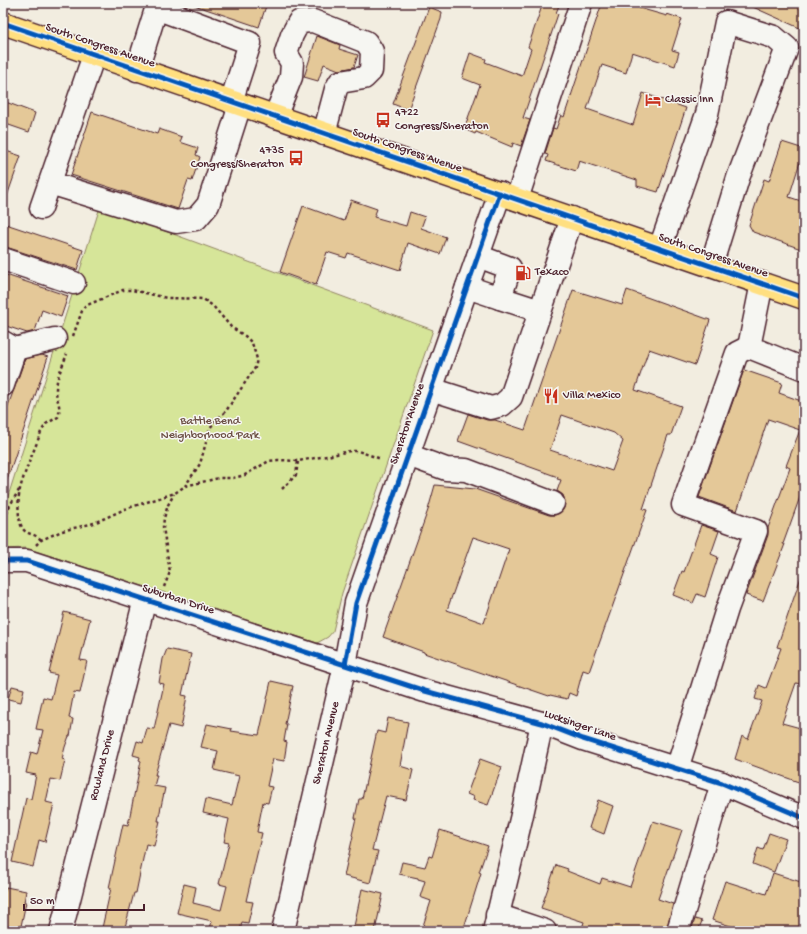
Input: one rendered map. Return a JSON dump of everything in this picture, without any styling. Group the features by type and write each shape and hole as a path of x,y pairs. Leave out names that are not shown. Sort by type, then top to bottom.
{"main road":[{"name":"South Congress Avenue","path":"3,23 235,104 509,196 804,298"}],"street":[{"name":"Sheraton Avenue","path":"283,931 345,665 356,603 478,256 509,196 581,3"},
{"path":"50,184 176,222 196,219 208,205 250,43 157,6 137,70"},
{"path":"275,117 291,77 292,63 286,53 292,35 299,22 313,21 366,42 372,51 371,71 364,78 340,82 336,90 324,134"},
{"path":"660,248 707,114 726,22 774,37 787,48 738,178 711,266"},
{"path":"41,208 94,55"},
{"path":"431,389 491,408 502,405 511,397 572,218"},
{"path":"478,256 510,268 500,298"},
{"path":"3,259 74,283"},
{"path":"749,347 762,283"},
{"path":"467,287 540,311"},
{"path":"3,385 9,345 65,342"},
{"path":"677,769 727,609 756,531 683,505 737,353 749,347 804,369"},
{"path":"408,455 446,469 466,470 553,502"},
{"name":"Suburban Drive","path":"3,561 27,562 154,595 345,665"},
{"name":"Rowland Drive","path":"61,931 154,595"},
{"name":"Lucksinger Lane","path":"345,665 425,691 542,723 583,739 722,783 804,818"},
{"path":"542,723 521,820 496,923 544,931"},
{"path":"678,931 722,783"}],"path":[{"path":"3,525 9,507 20,489 41,432 46,424 58,417 60,411 56,391 65,342 85,306 123,290 132,290 167,298 203,299 213,306 231,327 252,343 257,359 255,368 226,411 210,428 200,464 185,486 175,493 125,509 94,523 62,531 41,540 34,547"},
{"path":"185,486 219,478 233,478 245,474 269,461 298,461 350,451 358,451 381,459"},
{"path":"282,489 296,475 298,461"},
{"path":"20,489 18,509 22,528 29,534 35,534 41,540"},
{"path":"154,595 170,572 163,528 168,505 175,493"}],"green space":[{"name":"Battle Bend Neighborhood Park","path":"100,207 433,330 342,593 333,631 328,637 317,643 26,548 3,549 3,512"}],"building":[{"path":"194,3 267,3 259,27 194,5"},
{"path":"543,3 560,3 556,13 558,14 523,118 530,120 521,146 513,143 512,147 476,132 475,134 464,129 480,85 462,78 470,53 486,59 485,62 522,76 531,49 528,47"},
{"name":"Classic Inn","path":"602,3 641,3 639,8 682,19 672,50 679,52 675,66 632,52 626,73 602,65 587,109 633,125 643,93 686,108 658,192 637,186 637,180 579,161 576,171 546,161 548,155 545,154 553,128 556,129 561,115 564,117"},
{"path":"744,3 804,3 804,30"},
{"path":"429,7 442,12 441,19 408,110 393,104"},
{"path":"317,36 340,45 339,49 358,55 354,67 339,70 324,64 318,81 304,77"},
{"path":"3,101 35,113 29,132 3,123"},
{"path":"92,112 157,134 159,129 182,137 180,142 198,148 196,155 200,157 192,181 188,180 178,209 71,175"},
{"path":"782,142 804,149 789,197 804,202 804,250 753,232 749,225 764,179 769,181"},
{"path":"3,150 21,156 5,202 3,202"},
{"path":"351,200 377,209 374,217 406,226 410,212 425,217 421,228 446,237 440,254 408,243 400,270 348,253 346,258 327,252 316,285 280,272 303,206 344,221"},
{"path":"3,223 83,250 77,270 3,246"},
{"path":"3,274 68,296 61,317 42,310 35,331 27,333 3,325"},
{"path":"573,290 622,305 627,290 710,320 695,365 649,349 635,390 681,406 671,435 668,435 643,509 647,510 589,672 583,670 576,696 569,693 567,699 549,696 424,653 383,637 428,510 435,485 475,489 549,515 555,515 561,512 564,508 565,501 563,495 557,491 561,480 557,479 558,477 458,441 468,414 487,420 495,420 525,430","holes":["562,415 614,433 623,441 612,471 550,450","473,537 509,549 484,623 447,610"]},
{"path":"42,355 48,357 5,486 3,485 3,422 5,414 25,359"},
{"path":"744,370 782,383 779,393 804,402 804,486 783,544 785,544 763,601 746,595 790,468 786,466 800,430 768,419 737,511 699,497"},
{"path":"701,525 719,531 711,554 718,557 705,597 697,594 693,603 673,595 682,571 684,572"},
{"path":"802,574 804,575 804,685 796,683 782,723 804,729 804,784 735,759 742,736 748,739 762,701 755,699 759,685 766,688 781,648 777,647"},
{"path":"64,612 90,619 80,660 87,661 80,693 74,692 69,718 73,719 70,736 62,759 65,760 60,781 51,779 46,802 54,804 45,842 39,840 33,867 12,862 26,798 31,799 36,775 26,773 31,752 37,754 43,730 36,729 43,697 51,699 57,675 49,673"},
{"path":"167,649 191,654 182,695 187,696 181,728 169,725 155,775 157,775 154,786 165,788 158,821 160,821 154,846 146,844 136,893 134,893 124,931 116,931 102,928 123,824 128,825 141,761 139,760 140,757 133,755 137,741 143,743 147,728 154,729 164,684 159,683 163,659"},
{"path":"271,681 293,686 285,724 287,724 284,741 287,742 284,761 273,759 267,786 272,787 268,803 263,802 257,832 262,833 246,901 253,902 248,923 242,922 240,931 220,931 210,929 212,921 177,913 184,884 196,887 193,903 221,910 227,886 219,884 229,843 224,842 229,819 203,813 206,799 232,805 239,776 214,770 218,751 201,747 207,724 232,729 231,731 259,735"},
{"path":"12,686 24,689 21,702 8,699"},
{"path":"388,718 408,722 400,766 413,770 406,800 386,796 372,850 378,851 370,883 344,876 359,799 362,799 377,731 385,733"},
{"path":"480,759 502,767 488,805 473,800 474,797 467,794"},
{"path":"598,800 613,806 604,834 589,828"},
{"path":"653,821 682,830 658,899 673,904 666,931 581,931 584,922 541,908 556,865 600,884 602,878 630,887"},
{"path":"440,830 488,846 479,872 481,873 463,931 428,931 422,929 431,901 420,897 425,881 399,874 402,862 425,867 429,856 432,857"},
{"path":"769,833 786,839 774,872 753,864 758,848 763,850"},
{"path":"773,873 804,883 804,931 746,931 712,920 725,881 766,894"},
{"path":"6,887 26,891 24,902 26,902 20,931 3,931 3,898"},
{"path":"362,889 383,894 375,931 353,931"},
{"path":"695,919 702,921 698,931 691,931"}],"cycle path":[{"path":"3,23 804,298"},
{"path":"345,665 356,603 500,193"},
{"path":"3,561 27,561 425,691 542,723 583,739 722,783 804,818"}],"place":[{"name":"Classic Inn","path":"653,100"},
{"name":"4722 Congress/Sheraton","path":"383,120"},
{"name":"4735 Congress/Sheraton","path":"296,158"},
{"name":"Texaco","path":"523,273"},
{"name":"Villa Mexico","path":"551,396"}]}
